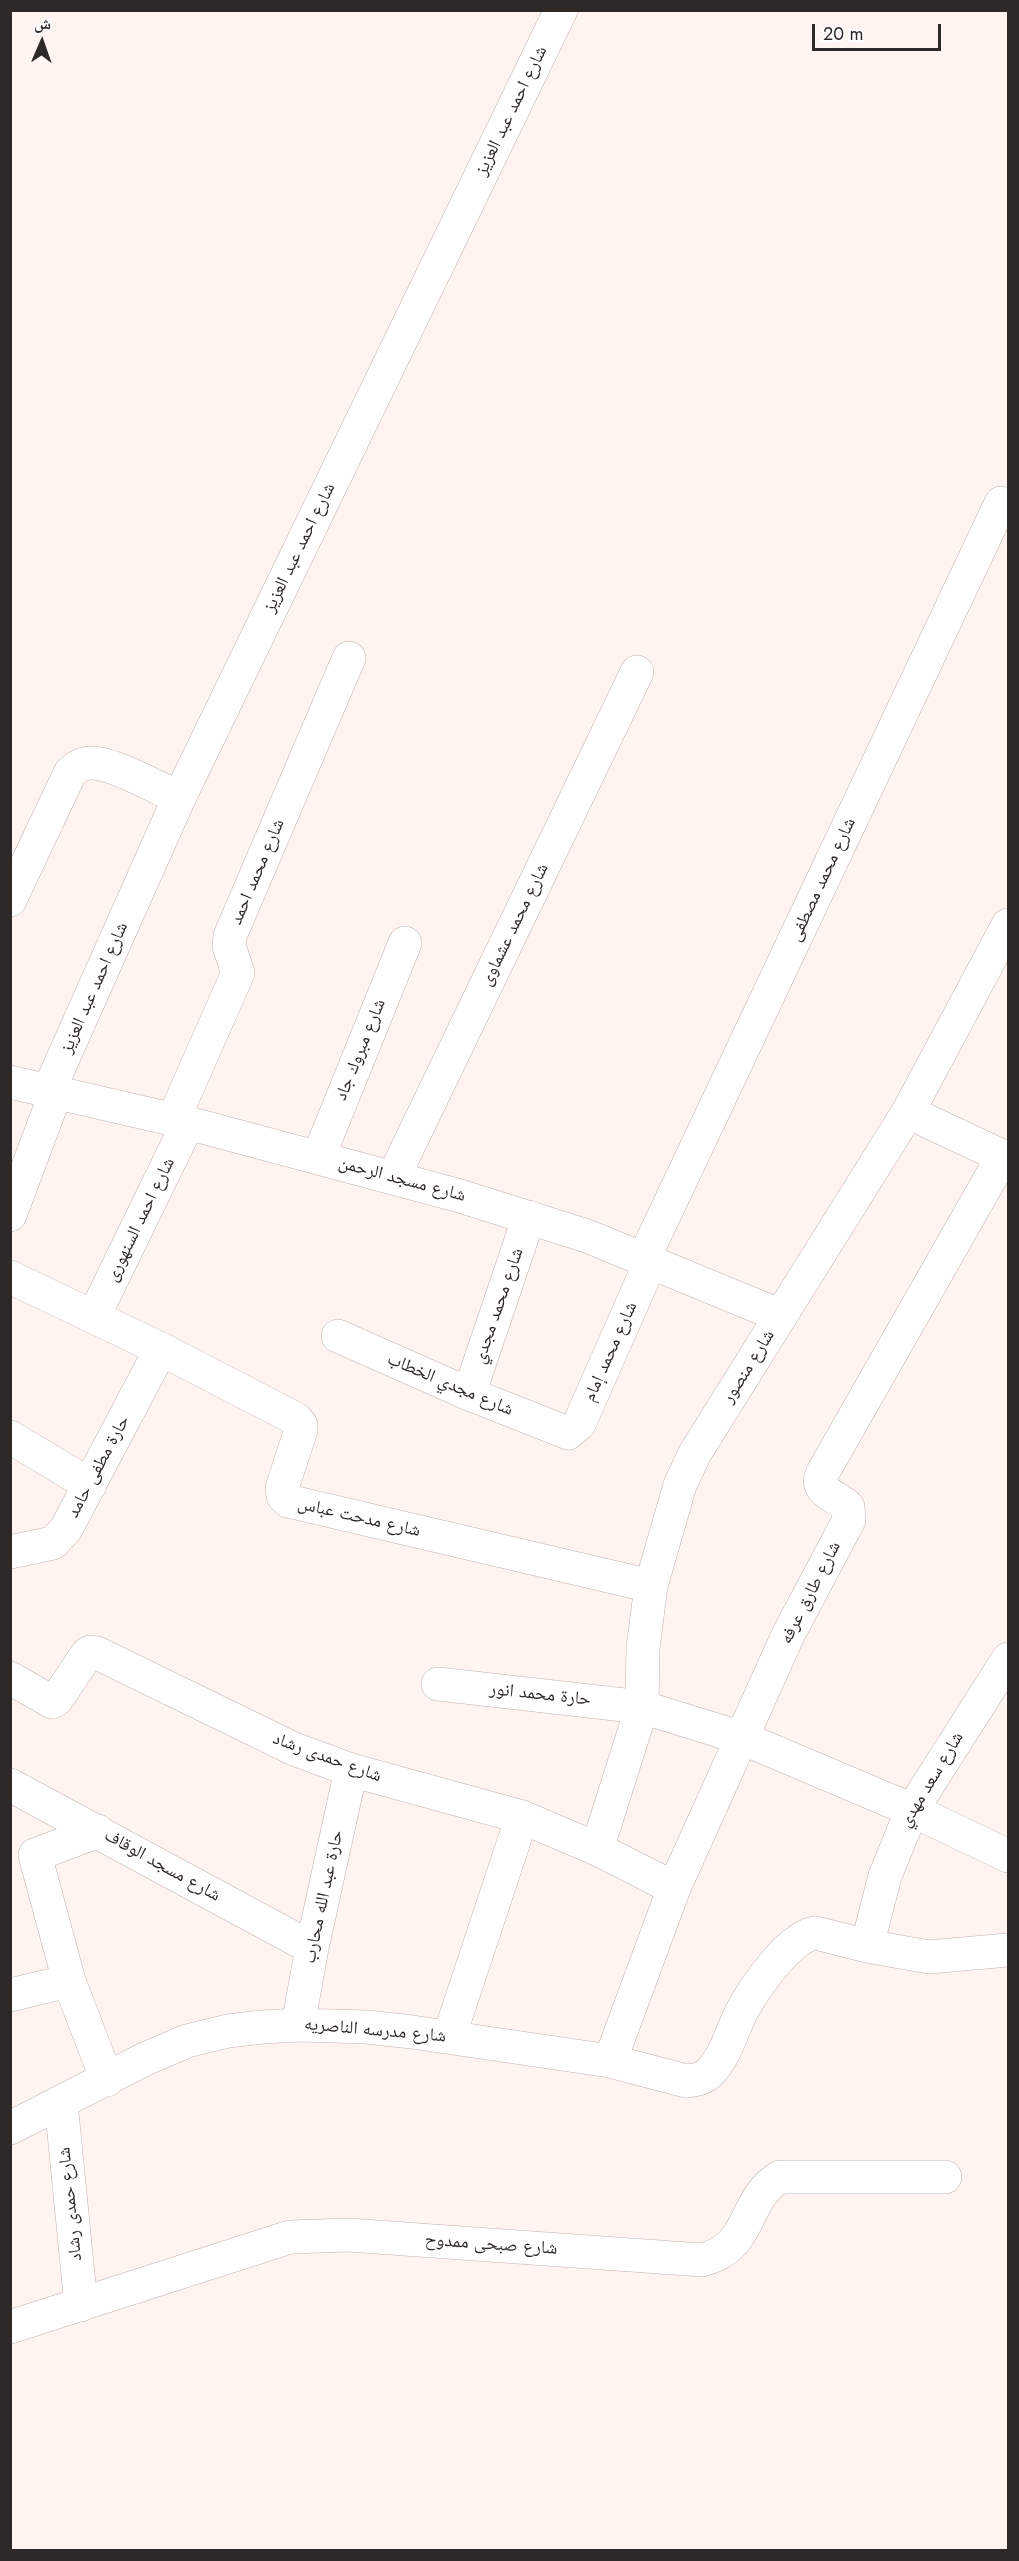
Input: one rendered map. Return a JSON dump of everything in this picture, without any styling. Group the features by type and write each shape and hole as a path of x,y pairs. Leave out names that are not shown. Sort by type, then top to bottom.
{"street":[{"name":"شارع احمد عبد العزيز","path":"10,1215 53,1091 179,798 561,10"},
{"name":"شارع محمد مصطفى","path":"648,1259 1001,503"},
{"name":"شارع محمد احمد","path":"180,1121 238,973 229,946 230,936 349,658"},
{"name":"شارع محمد عشماوى","path":"393,1178 637,672"},
{"path":"10,900 70,773 77,766 89,763 103,764 179,798"},
{"name":"شارع منصور","path":"597,1849 642,1707 643,1648 651,1586 680,1485 695,1453 908,1112 1008,925"},
{"name":"شارع مبروك جاد","path":"318,1158 405,943"},
{"name":"شارع مسجد الرحمن","path":"10,1082 180,1121 529,1217 648,1259 781,1316"},
{"path":"908,1112 1006,1157"},
{"name":"شارع احمد السنهورى","path":"94,1317 180,1121"},
{"name":"شارع طارق عرفه","path":"610,2061 674,1888 788,1635 849,1520 848,1507 823,1490 820,1485 822,1474 1006,1157"},
{"name":"شارع محمد مجدي","path":"470,1394 529,1217"},
{"name":"شارع محمد إمام","path":"562,1432 574,1431 579,1424 648,1259"},
{"name":"شارع مدحت عباس","path":"10,1277 161,1349 296,1419 301,1425 282,1488 283,1496 288,1501 651,1586"},
{"name":"شارع مجدي الخطاب","path":"338,1336 562,1432"},
{"name":"حارة مطفى حامد","path":"10,1552 53,1543 66,1529 161,1349"},
{"path":"10,1437 90,1485"},
{"name":"شارع حمدى رشاد","path":"10,1678 52,1702 57,1699 87,1654 97,1653 294,1749 351,1770 522,1817 597,1849 674,1888"},
{"name":"شارع سعد مهدي","path":"867,1946 885,1876 912,1810 1008,1659"},
{"name":"حارة محمد انور","path":"438,1684 642,1707 742,1738 912,1810 1008,1856"},
{"name":"حارة عبد الله محارب","path":"298,2025 312,1948 351,1770"},
{"name":"شارع مسجد الوقاف","path":"10,1785 312,1948"},
{"path":"449,2037 522,1817"},
{"path":"98,1831 23,1855 107,2080"},
{"name":"شارع مدرسه الناصريه","path":"10,2128 145,2059 187,2042 228,2031 298,2025 367,2027 449,2037 610,2061 686,2081 696,2080 710,2073 719,2061 743,2008 761,1981 802,1936 816,1933 867,1946"},
{"path":"867,1946 929,1956 1008,1950"},
{"path":"10,1995 69,1981"},
{"name":"شارع حمدى رشاد","path":"61,2103 81,2305"},
{"name":"شارع صبحى ممدوح","path":"10,2327 290,2237 348,2235 702,2260 719,2256 734,2242 766,2188 780,2177 945,2177"}]}
